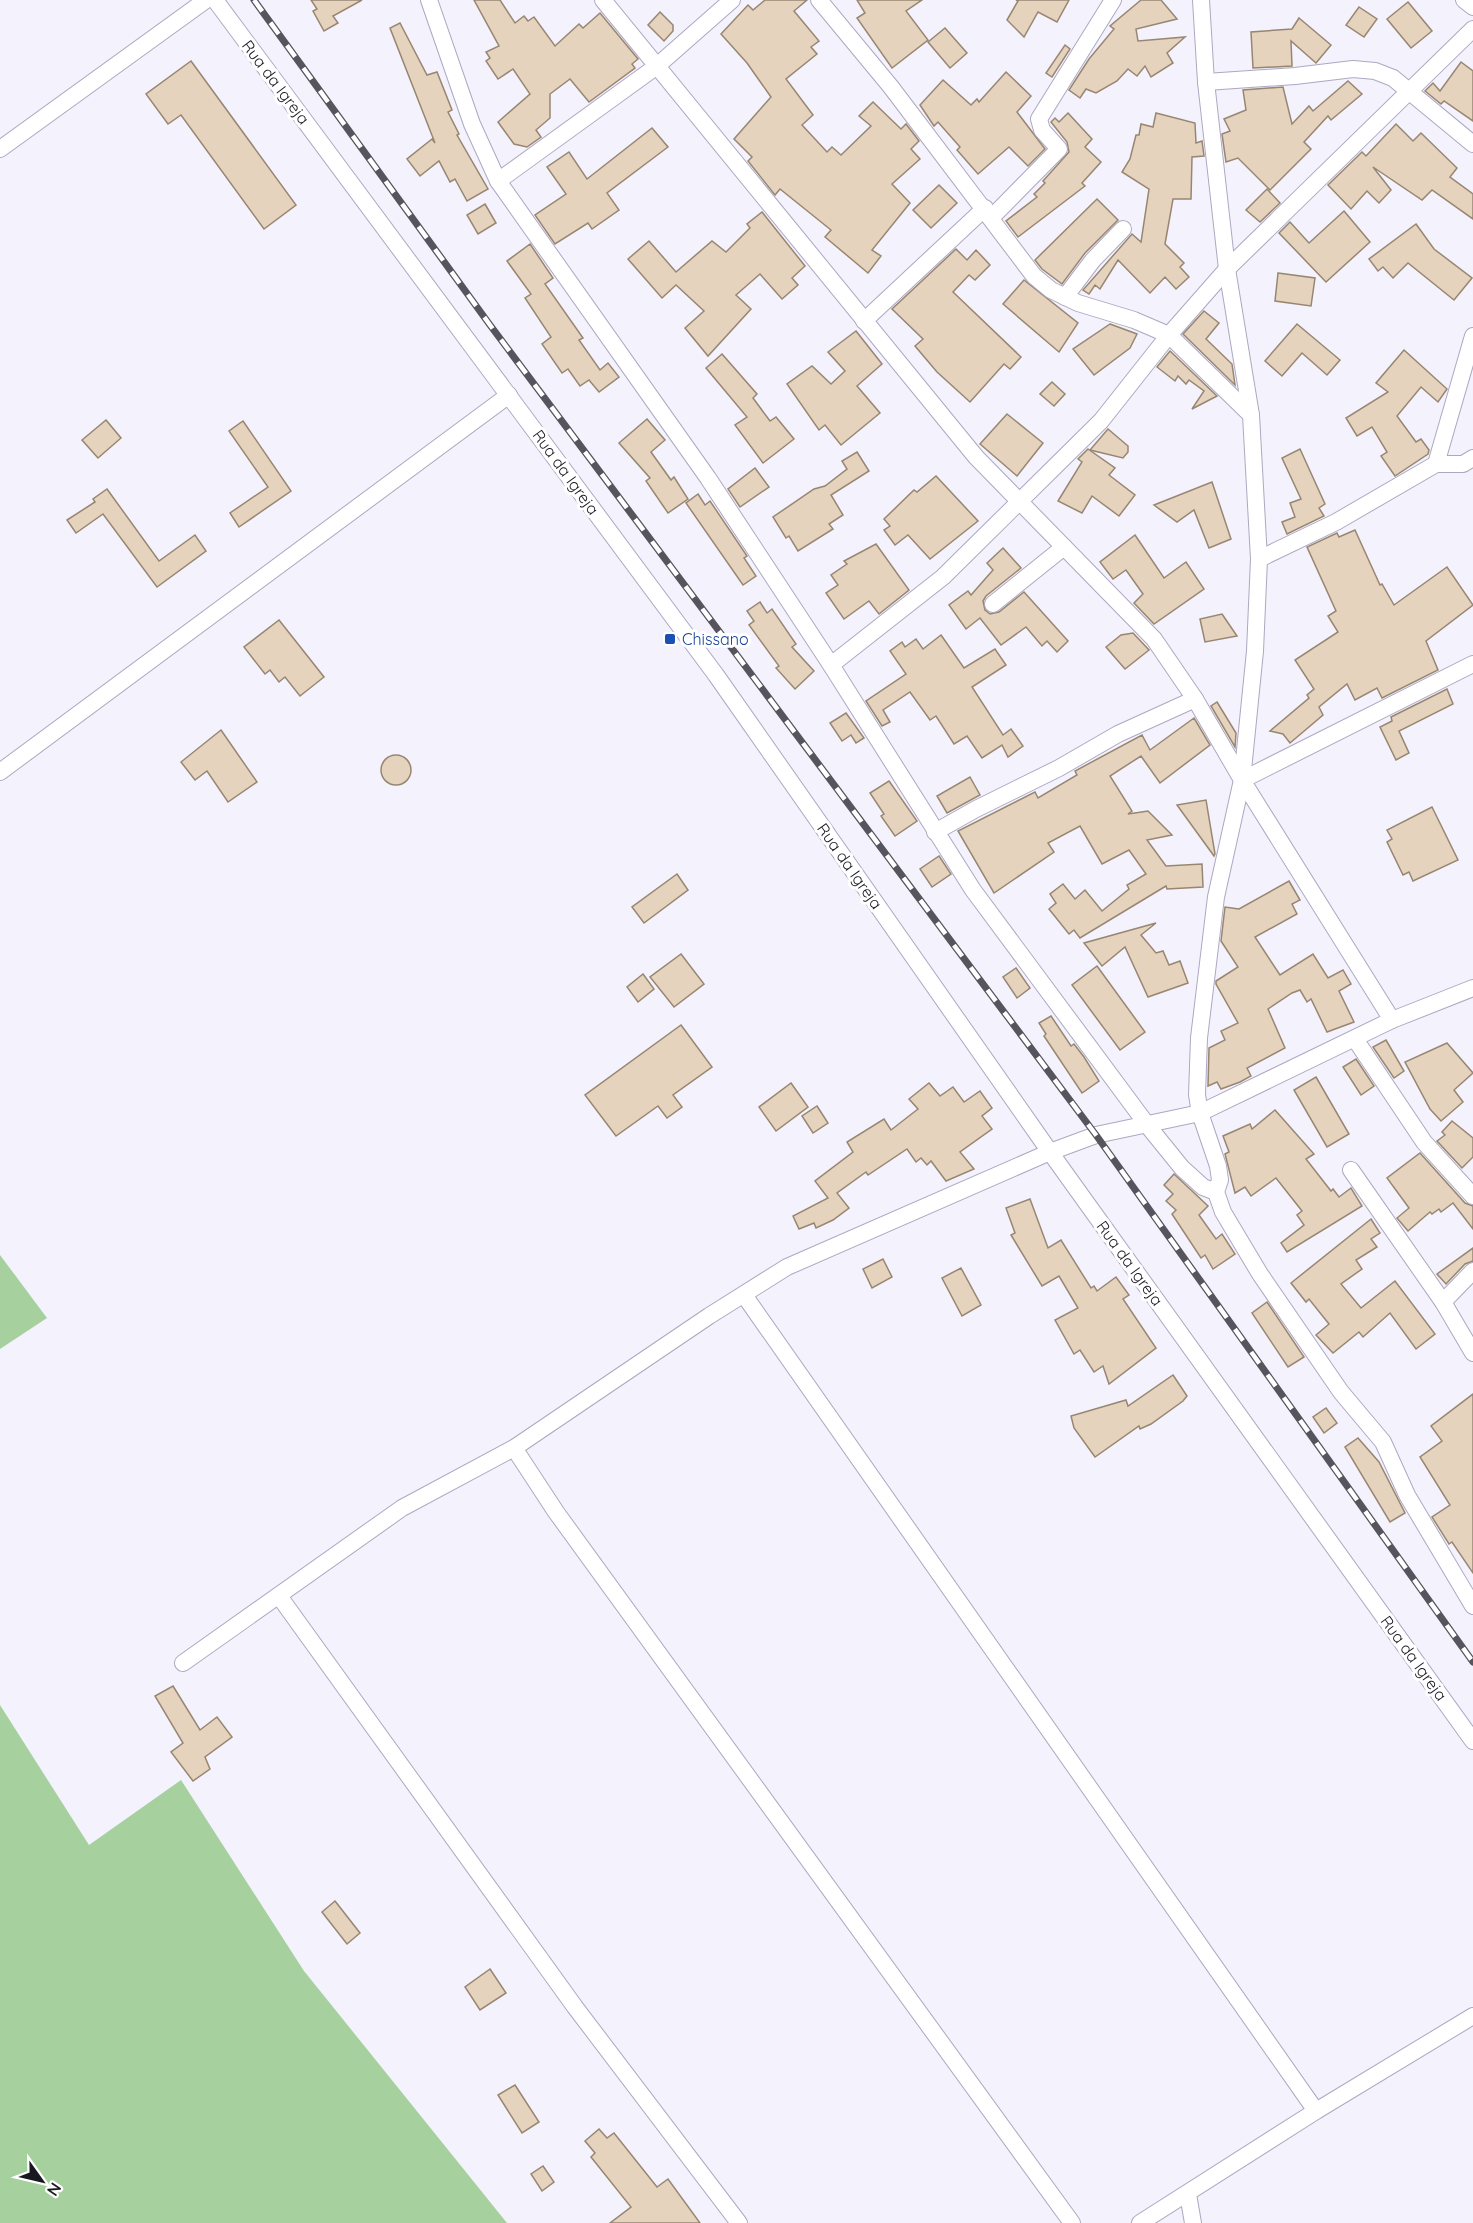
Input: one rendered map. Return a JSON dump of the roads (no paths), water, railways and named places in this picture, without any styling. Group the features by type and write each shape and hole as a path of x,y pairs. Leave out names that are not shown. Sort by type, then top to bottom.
{"street":[{"path":"0,149 206,0"},
{"name":"Rua da Igreja","path":"215,0 716,675 1050,1152 1473,1741"},
{"path":"429,0 458,85 498,181 640,378 831,665 935,832 1065,1018 1182,1168 1203,1187 1216,1192 1234,1233 1279,1302 1341,1392 1383,1442 1407,1495 1473,1606"},
{"path":"603,0 976,457 1154,639 1195,699 1242,780 1392,1020"},
{"path":"498,181 657,66 732,0"},
{"path":"819,0 988,212 1034,276 1051,290 1065,297 1168,335 1251,415"},
{"path":"864,321 1059,149 1042,130 1039,119 1113,0"},
{"path":"1201,0 1206,82 1227,269 1251,415 1260,560 1256,641 1242,780 1216,897 1199,1038 1197,1095 1200,1113 1221,1180 1216,1192"},
{"path":"1464,0 1473,7"},
{"path":"831,665 943,577 1101,421 1168,335 1227,269 1473,29"},
{"path":"1206,82 1295,76 1353,69 1375,71 1393,78 1473,144"},
{"path":"1065,297 1093,260 1123,229"},
{"path":"1436,464 1473,336"},
{"path":"0,772 509,395"},
{"path":"1260,560 1336,522 1436,464 1463,464 1473,458"},
{"path":"993,604 1064,547"},
{"path":"1242,780 1473,664"},
{"path":"935,832 1059,768 1118,734 1195,699"},
{"path":"183,1663 402,1508 514,1448 787,1267 1050,1152 1096,1135 1148,1126 1200,1113 1392,1020 1473,988"},
{"path":"1355,1039 1424,1142 1473,1197"},
{"path":"1351,1170 1443,1302 1473,1353"},
{"path":"1443,1302 1473,1272"},
{"path":"744,1295 1316,2111"},
{"path":"514,1448 556,1512 1072,2223"},
{"path":"279,1596 575,2007 739,2223"},
{"path":"1140,2223 1316,2111 1473,2016"},
{"path":"1188,2194 1193,2223"}],"railway":[{"path":"254,0 490,325 1096,1135 1473,1662"}],"place":[{"name":"Chissano","path":"670,639"}]}
